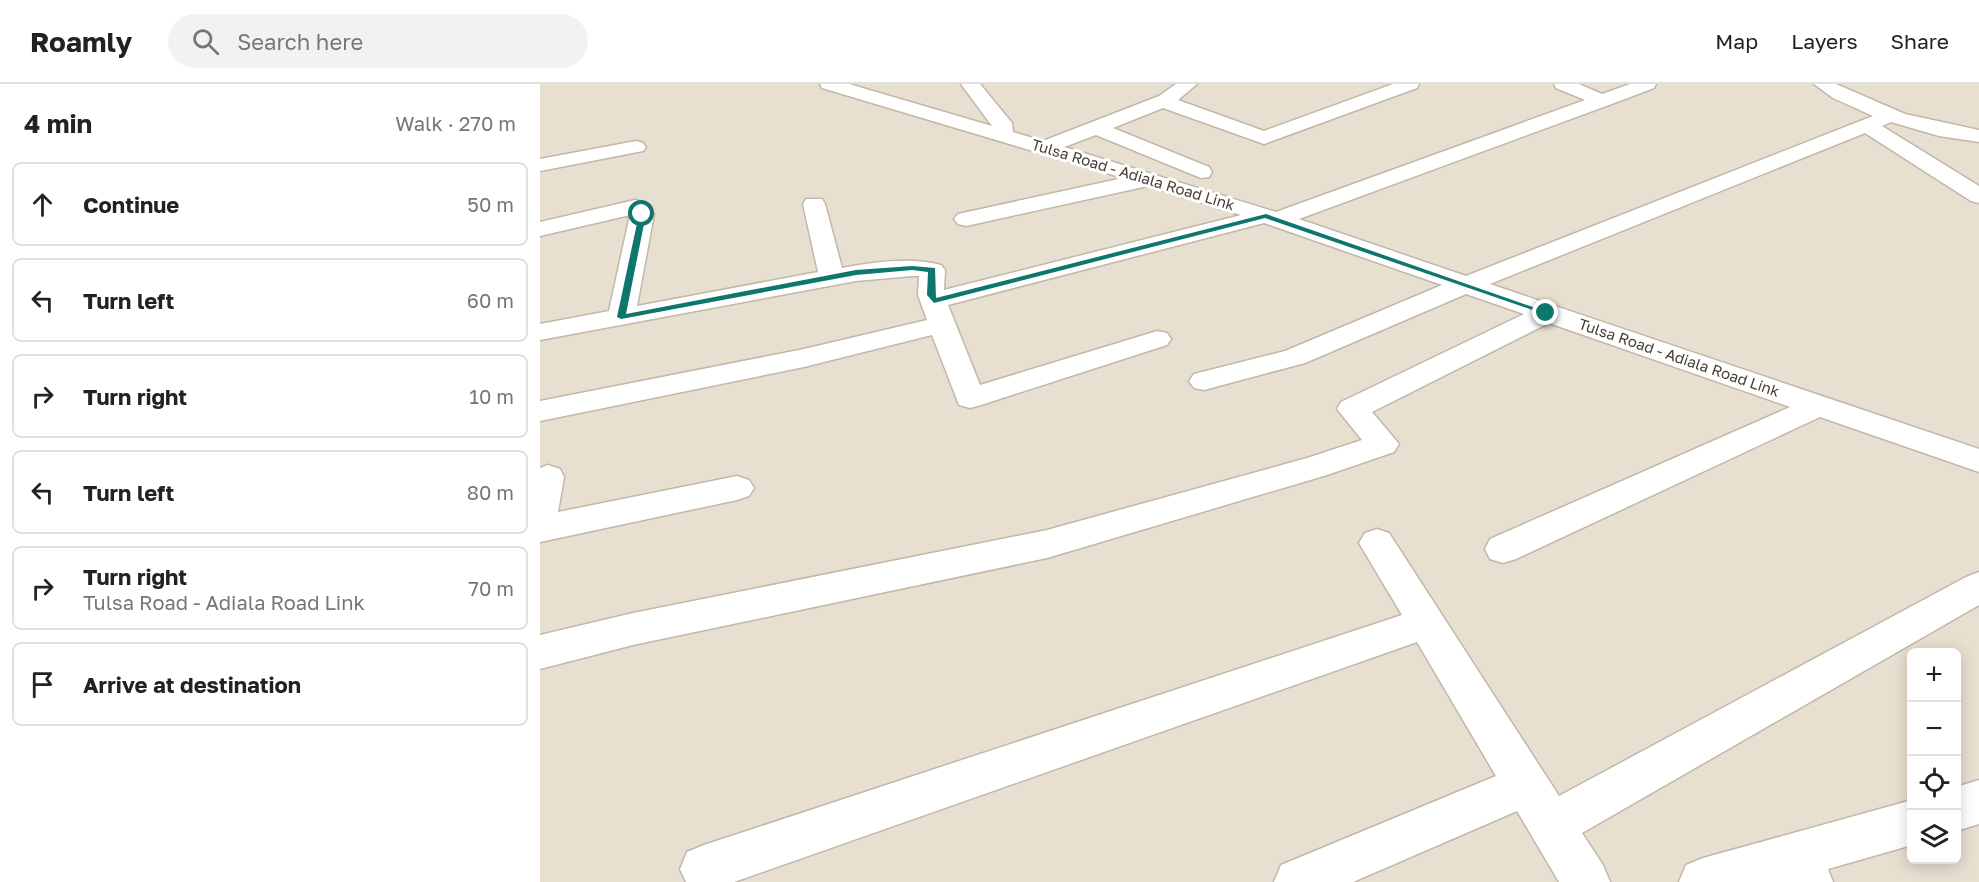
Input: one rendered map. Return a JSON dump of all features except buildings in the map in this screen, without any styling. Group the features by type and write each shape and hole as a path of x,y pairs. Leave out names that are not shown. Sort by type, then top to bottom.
{"street":[{"name":"Tulsa Road - Adiala Road Link","path":"829,84 1271,218 1979,461"},
{"path":"970,84 1002,123 1003,136"},
{"path":"1044,148 1097,128 1172,91 1264,138 1410,84"},
{"path":"1563,84 1602,101"},
{"path":"540,411 804,358 938,312 1271,218 1647,84"},
{"path":"1823,84 1856,103 1892,115 1979,136"},
{"path":"1204,381 1295,357 1465,285 1892,115"},
{"path":"1866,125 1979,196"},
{"path":"1097,128 1201,172"},
{"path":"540,165 636,147"},
{"path":"966,219 1149,180"},
{"path":"814,204 832,277"},
{"path":"540,228 635,207 642,214 621,317"},
{"path":"540,332 832,277 912,268 932,270 931,295 970,398 1157,339"},
{"path":"540,652 633,629 1047,544 1327,463 1383,444 1352,409 1546,313"},
{"path":"1503,549 1819,406"},
{"path":"540,516 548,477"},
{"path":"540,529 737,488"},
{"path":"1377,543 1586,882"},
{"path":"1551,825 1979,587"},
{"path":"704,869 1426,623"},
{"path":"1298,882 1526,785"},
{"path":"1961,807 1979,802"},
{"path":"1703,882 1800,869 1907,824"}],"shaded area":[{"path":"540,84 1979,84 1979,882 540,882"}],"route":[{"path":"642,214 621,317 856,273 912,268 932,270 931,295 934,301 1266,216 1546,313"}]}
